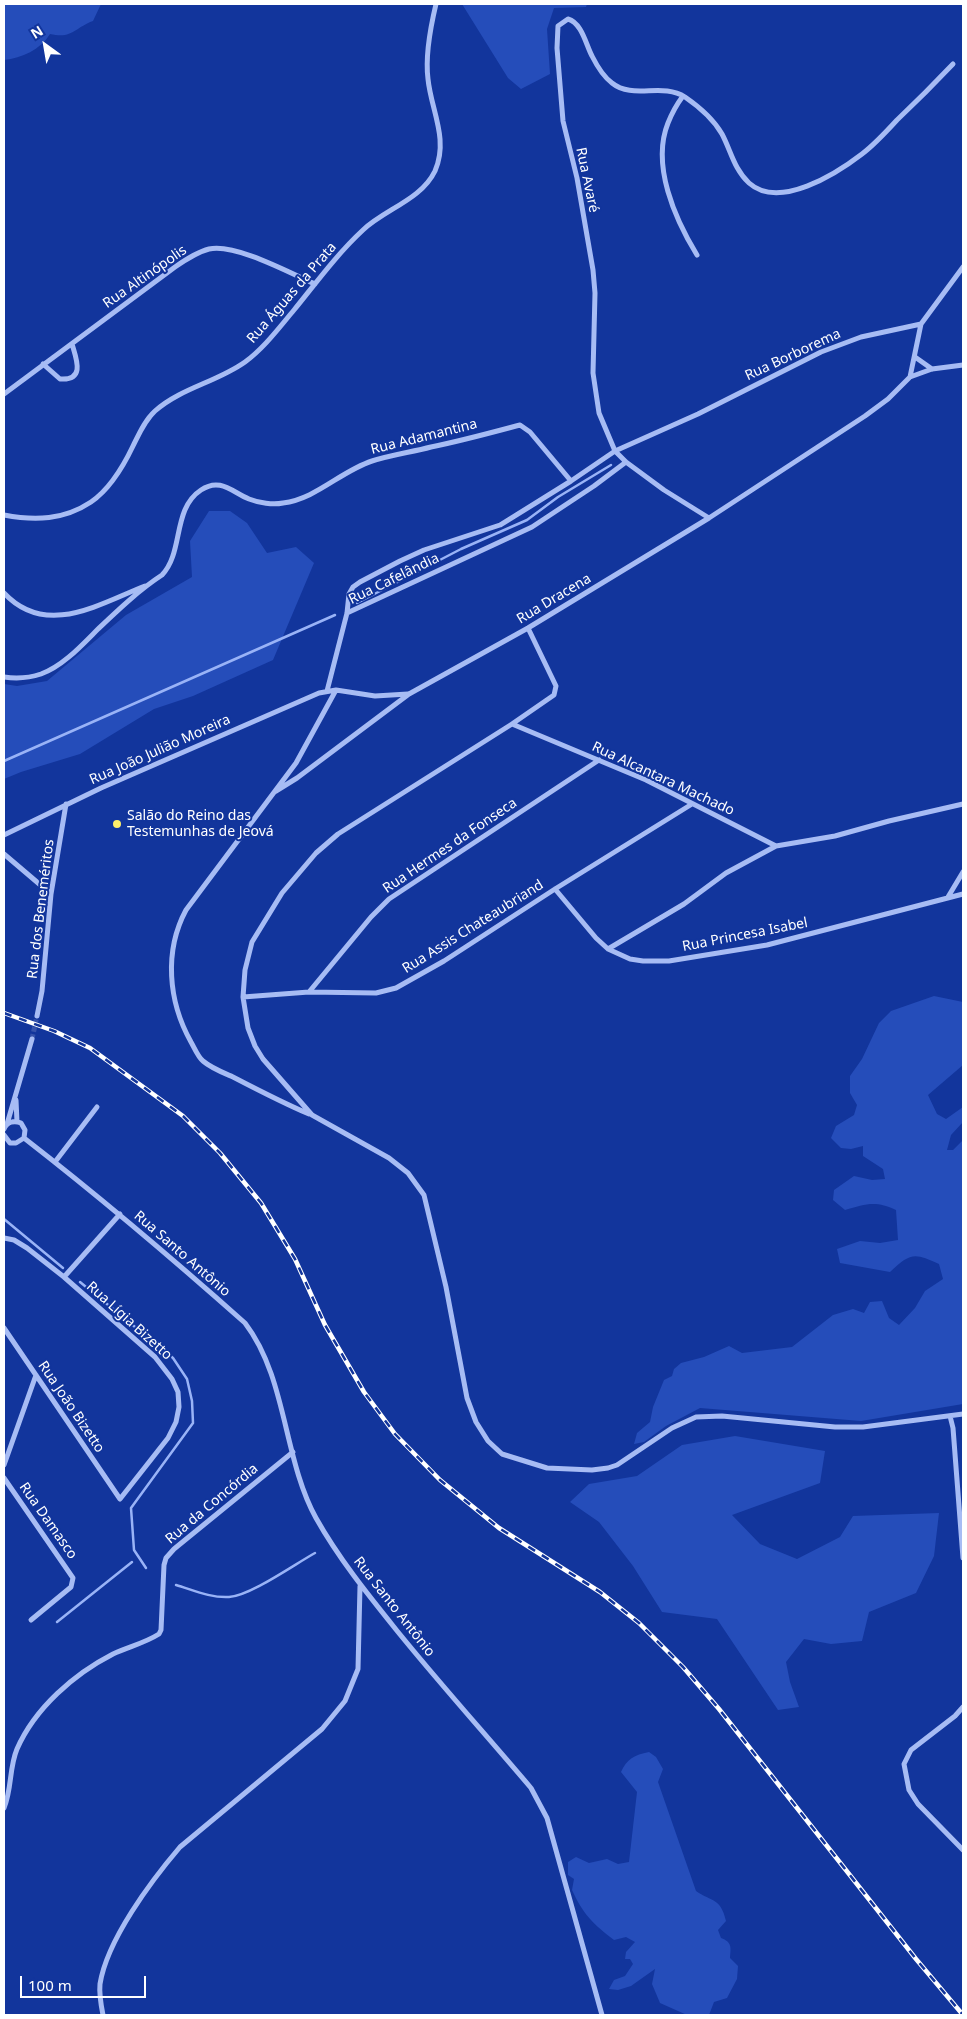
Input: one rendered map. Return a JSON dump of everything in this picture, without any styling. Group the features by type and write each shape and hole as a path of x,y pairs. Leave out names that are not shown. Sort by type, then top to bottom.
{"street":[{"name":"Rua Águas da Prata","path":"4,515 24,519 46,519 61,516 78,510 102,494 116,477 142,428 154,412 169,400 231,372 247,361 267,343 315,284 364,229 419,190 434,172 441,145 440,131 427,76 432,20 436,4"},
{"name":"Rua Avaré","path":"709,518 664,490 626,462 615,451 599,413 593,373 594,270 577,178 562,121 557,48 558,26 568,19 576,24 599,68 608,80 619,88 627,91 671,91 683,96 705,114 722,134 736,168 742,176 757,189 779,194 812,183 836,171 862,154 953,64"},
{"path":"683,96 667,124 663,159 669,198 679,223 697,255"},
{"name":"Rua Altinópolis","path":"4,394 175,267 192,256 209,249 224,248 244,253 315,284"},
{"path":"910,377 921,324 963,267"},
{"name":"Rua Borborema","path":"615,451 698,414 821,352 861,337 921,324"},
{"path":"43,364 60,379 70,378 75,374 78,364 72,344"},
{"path":"915,357 932,369"},
{"path":"709,518 865,416 888,399 910,377 932,369 963,365"},
{"name":"Rua Adamantina","path":"4,677 26,678 43,673 55,666 76,651 167,570 173,557 182,520 191,500 201,490 222,485 250,499 265,503 282,504 321,489 373,460 520,426 530,432 571,481"},
{"name":"Rua Cafelândia","path":"347,613 349,594 360,582 424,550 495,527 571,481 615,451"},
{"name":"Rua Cafelândia","path":"347,613 532,526 578,497 626,462"},
{"name":"Rua Dracena","path":"276,791 297,778 409,694 528,628 709,518"},
{"path":"4,593 17,604 32,611 60,617 75,614 148,585"},
{"path":"327,691 347,613"},
{"path":"312,1115 263,1059 255,1046 248,1028 243,996 245,970 252,942 278,899 316,853 338,834 551,698 556,686 528,628"},
{"path":"336,690 316,728 276,791 214,871 186,910 178,925 173,942 172,972 177,1009 181,1024 202,1061 271,1097 312,1115 389,1158 408,1173 424,1195 446,1287 467,1398 482,1432 494,1449 502,1454 547,1468 592,1470 617,1465 672,1428 696,1417 722,1416 834,1427 863,1427 963,1414"},
{"name":"Rua Dracena","path":"327,691 336,690 376,696 409,694"},
{"name":"Rua João Julião Moreira","path":"4,835 66,804 308,697 327,691"},
{"name":"Rua Alcantara Machado","path":"512,724 646,780 776,846"},
{"name":"Rua Hermes da Fonseca","path":"310,992 371,917 389,899 599,760"},
{"name":"Rua dos Beneméritos","path":"37,1016 42,991 51,894 66,804"},
{"name":"Rua Assis Chateaubriand","path":"243,996 310,992 376,993 396,988 444,961 692,804"},
{"path":"608,949 684,904 726,873 776,846 835,836 963,804"},
{"path":"4,854 51,894"},
{"path":"948,898 963,872"},
{"name":"Rua Princesa Isabel","path":"555,889 596,938 608,949 630,959 643,961 669,961 767,945 963,894"},
{"path":"5,1127 32,1039"},
{"path":"16,1095 17,1122"},
{"path":"55,1162 97,1107"},
{"path":"5,1127 17,1122"},
{"path":"4,1144 13,1144 24,1138 24,1126 17,1122"},
{"path":"4,1136 13,1144"},
{"name":"Rua Santo Antônio","path":"24,1138 120,1214 245,1323 254,1335 268,1366 309,1503 317,1519 360,1585 451,1696 531,1788 540,1802 552,1836 602,2015"},
{"path":"64,1277 120,1214"},
{"name":"Rua Lígia Bizetto","path":"4,1238 14,1240 27,1248 64,1277 155,1357 167,1370 178,1392 179,1407 176,1422 168,1438 120,1499"},
{"name":"Rua João Bizetto","path":"4,1331 120,1499"},
{"path":"4,1466 36,1375"},
{"path":"950,1416 954,1428 963,1558"},
{"name":"Rua da Concórdia","path":"4,1808 7,1800 12,1762 24,1735 35,1719 64,1689 100,1662 159,1634 161,1630 166,1558 174,1549 293,1452"},
{"name":"Rua Damasco","path":"4,1478 73,1578 71,1587 31,1620"},
{"path":"102,2015 100,1986 104,1968 119,1934 141,1898 174,1854 322,1728 345,1701 358,1669 360,1585"},
{"path":"963,1706 955,1716 911,1750 904,1764 909,1790 918,1804 963,1850"}],"shaded area":[{"path":"4,4 101,4 93,21 69,34 50,34 36,49 4,60"},
{"path":"462,4 587,4 586,7 554,8 547,29 550,74 521,89 508,78"},
{"path":"209,511 230,511 247,523 267,553 296,547 314,563 273,660 193,696 154,709 80,754 4,779 4,684 17,686 47,681 126,615 192,577 190,541"},
{"path":"934,996 963,1002 963,1065 928,1095 937,1114 946,1119 963,1107 963,1122 951,1135 947,1150 953,1150 963,1140 963,1404 861,1421 700,1408 666,1426 644,1442 634,1444 637,1433 650,1422 653,1407 664,1380 672,1376 674,1369 681,1363 704,1357 729,1346 742,1353 792,1347 833,1315 853,1309 864,1313 870,1302 882,1301 889,1318 899,1325 915,1308 925,1291 943,1279 939,1264 918,1256 908,1258 890,1272 840,1263 837,1249 860,1241 880,1243 898,1240 896,1210 882,1205 870,1204 845,1210 833,1200 834,1190 854,1176 872,1180 885,1179 883,1169 863,1156 863,1146 851,1149 841,1148 831,1138 836,1126 854,1115 857,1105 850,1093 850,1076 862,1059 879,1023 891,1011"},
{"path":"735,1436 825,1451 820,1483 732,1515 760,1544 797,1559 840,1537 853,1516 939,1513 934,1556 916,1593 869,1612 862,1641 831,1644 804,1639 786,1662 790,1682 799,1707 778,1710 717,1619 662,1612 633,1566 599,1522 570,1502 589,1484 637,1476 682,1445"},
{"path":"649,1752 656,1757 663,1769 658,1782 696,1891 719,1904 726,1921 718,1930 721,1938 729,1943 730,1958 738,1966 737,1979 727,1998 714,2002 709,2015 687,2015 660,2003 652,1984 655,1969 631,1986 618,1990 609,1989 614,1980 625,1976 633,1964 630,1959 625,1959 626,1952 635,1942 626,1937 614,1940 594,1923 576,1898 572,1890 574,1879 568,1875 568,1862 576,1857 589,1863 607,1859 618,1864 629,1862 637,1792 621,1772 632,1758"}],"waterway":[{"path":"357,603 461,549 527,520 558,497 611,465"},
{"path":"4,761 335,615"},
{"path":"4,1219 63,1268"},
{"path":"80,1282 173,1358 187,1379 192,1401 193,1423 131,1508 134,1550 146,1568"},
{"path":"176,1585 215,1596 229,1597 238,1595 260,1586 315,1553"},
{"path":"57,1622 132,1562"}],"tunnel":[{"path":"32,1039 37,1016"}],"railway":[{"path":"4,1013 54,1031 90,1048 183,1116 220,1153 261,1203 295,1259 325,1325 364,1392 395,1434 440,1480 499,1528 600,1592 639,1623 683,1667 719,1709 916,1959 963,2015"}],"place":[{"name":"Salão do Reino das Testemunhas de Jeová","path":"117,824"}]}
